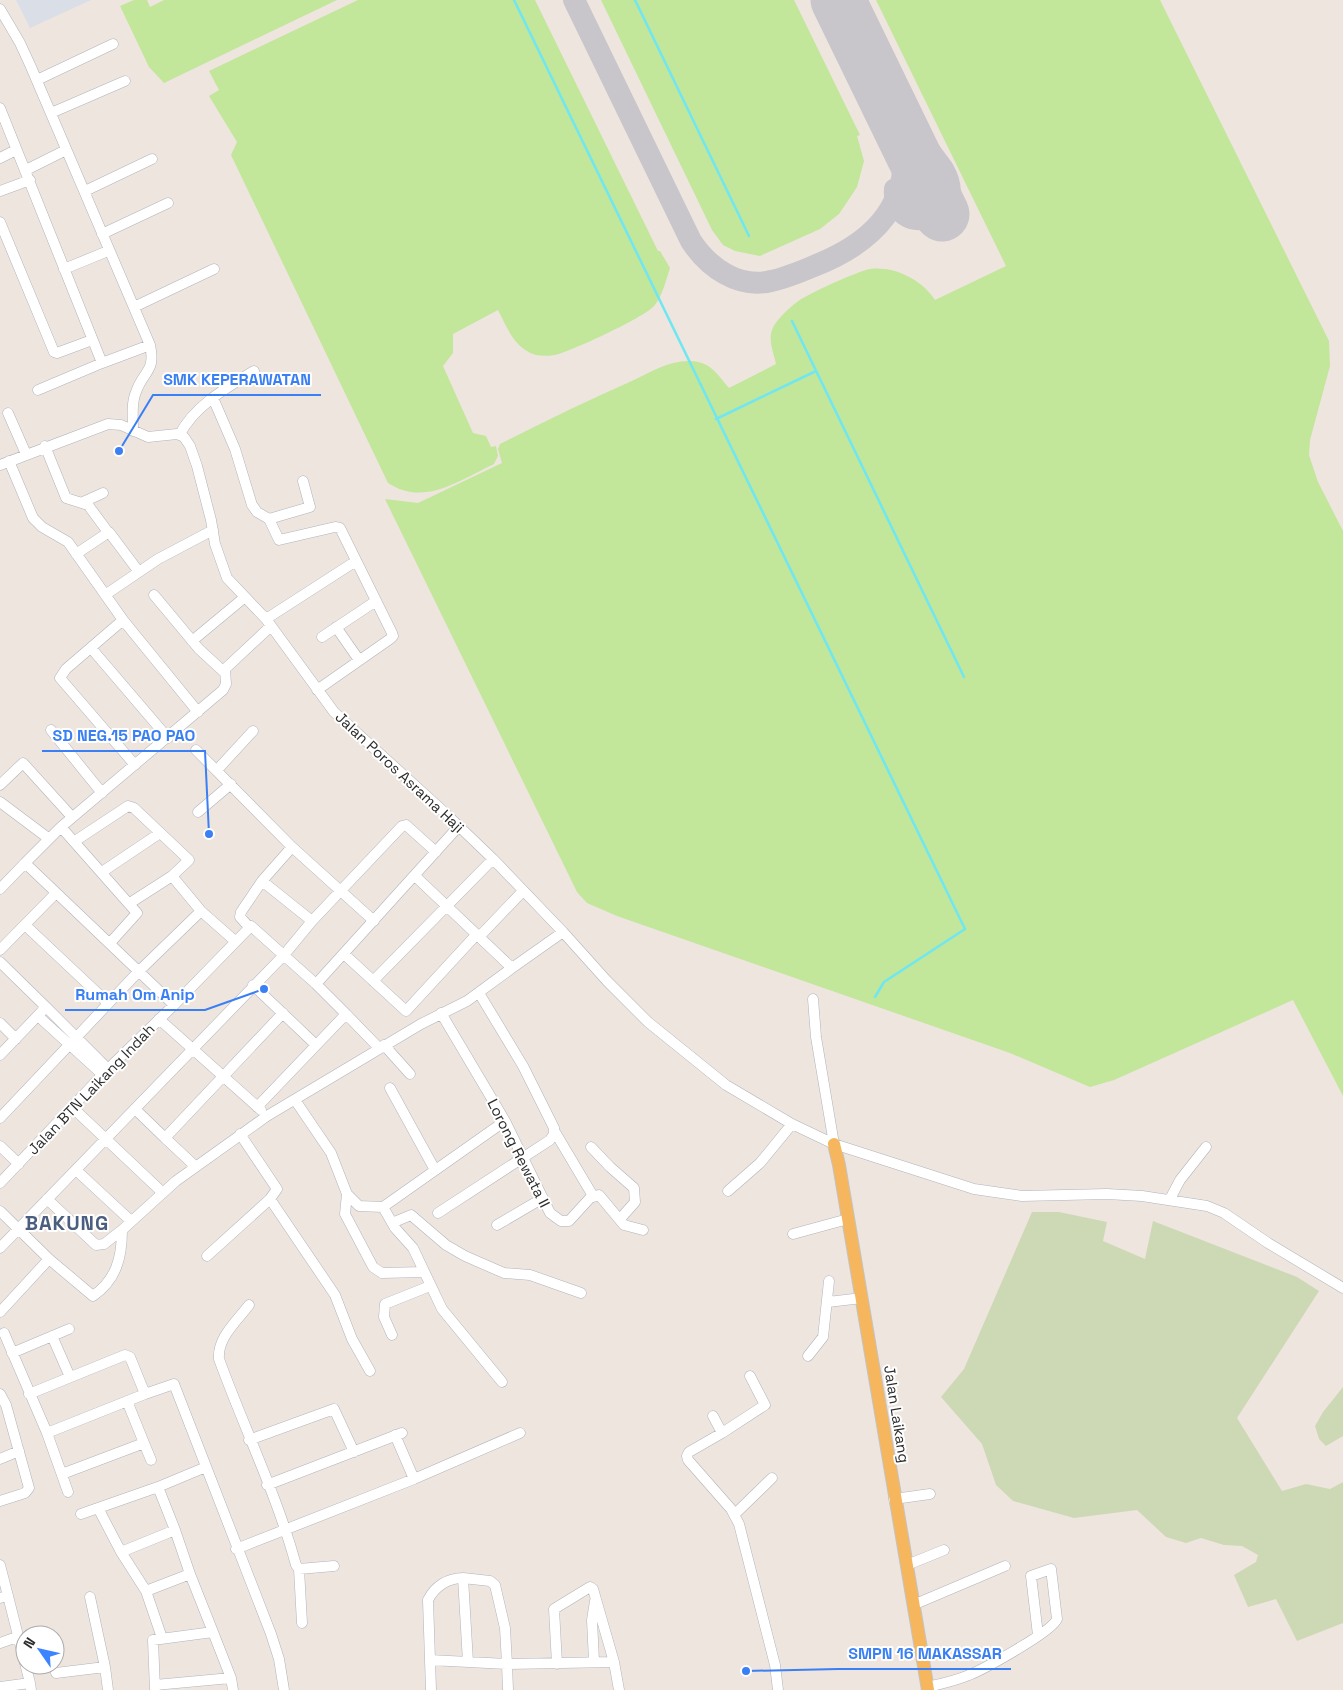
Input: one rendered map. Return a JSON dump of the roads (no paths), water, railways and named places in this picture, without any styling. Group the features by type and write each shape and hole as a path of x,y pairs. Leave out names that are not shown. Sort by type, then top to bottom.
{"main road":[{"name":"Jalan Laikang","path":"834,1144 928,1689"}],"street":[{"path":"0,9 20,43 150,345 151,369 136,391 133,431"},
{"path":"36,80 113,44"},
{"path":"51,113 125,81"},
{"path":"0,109 102,363"},
{"path":"0,158 16,150"},
{"path":"26,170 66,150"},
{"path":"85,191 152,159"},
{"path":"0,191 30,180"},
{"path":"102,234 168,203"},
{"path":"0,222 54,352 57,353 92,340"},
{"path":"64,270 108,251"},
{"path":"134,307 214,269"},
{"path":"38,390 150,345"},
{"path":"198,712 122,620 64,539 42,527 33,518 4,463 45,446 108,424 121,425 148,437 180,434 191,417 213,398 254,370"},
{"path":"213,398 235,450 252,505 257,512 269,519 279,540 338,527 393,636 317,690"},
{"path":"8,414 26,454"},
{"name":"Jalan Poros Asrama Haji","path":"180,434 190,446 197,466 218,556 227,578 269,622 317,690 343,722 414,783 493,859 618,993 667,1039 735,1092 792,1124 834,1144 998,1194 1022,1196 1113,1194 1207,1206 1224,1213 1268,1243 1343,1288"},
{"path":"45,446 66,498 72,502 82,502 103,493"},
{"path":"269,519 310,507 303,481"},
{"path":"82,502 90,506 139,572"},
{"path":"105,595 139,572 213,530"},
{"path":"76,554 108,532"},
{"path":"224,672 269,622 356,561"},
{"path":"0,889 48,838 226,687 224,672 192,641 154,595"},
{"path":"192,641 245,597"},
{"path":"322,637 376,601"},
{"path":"122,620 66,669 60,678 135,765"},
{"path":"336,626 359,660"},
{"path":"91,648 168,738"},
{"path":"51,730 102,793"},
{"path":"217,770 253,731"},
{"path":"196,750 292,847 374,921"},
{"path":"0,785 23,763 72,817"},
{"path":"198,812 231,784"},
{"path":"0,802 48,838"},
{"path":"75,842 128,806 134,808 189,861 172,876 130,903"},
{"path":"0,1248 77,1171 253,985 284,955 312,922 404,825 436,852"},
{"path":"316,984 459,826"},
{"path":"61,827 130,903 137,915 110,943"},
{"path":"102,872 160,833"},
{"path":"292,847 262,881 240,914 240,918 254,928 316,984 410,1074"},
{"path":"373,981 493,859"},
{"path":"26,863 174,1005"},
{"path":"172,876 201,911 235,941"},
{"path":"415,876 512,968"},
{"path":"262,881 312,922"},
{"path":"406,1011 523,891"},
{"path":"0,950 56,893"},
{"path":"0,1118 68,1044 201,911"},
{"path":"25,924 108,1003"},
{"name":"Jalan BTN Laikang Indah","path":"0,1183 249,926"},
{"path":"47,1200 96,1245 104,1244 195,1166 240,1134 382,1047 479,993 563,932"},
{"path":"344,954 421,1024"},
{"path":"0,962 76,1036 106,1072"},
{"path":"253,985 316,1045"},
{"path":"479,993 523,1066 555,1132 593,1196 603,1198 628,1227 643,1230"},
{"path":"812,999 816,1037 834,1144"},
{"path":"0,1055 46,1007"},
{"path":"165,1138 283,1013"},
{"name":"Lorong Rewata II","path":"441,1013 505,1121 550,1213 557,1220 566,1222 577,1214 593,1196"},
{"path":"257,1107 346,1014"},
{"path":"38,1016 68,1044 106,1072"},
{"path":"159,1019 267,1116"},
{"path":"0,1023 16,1039"},
{"path":"390,1088 435,1170"},
{"path":"295,1100 332,1153 347,1194 359,1206 383,1207 505,1121"},
{"path":"73,1108 163,1193"},
{"path":"135,1109 195,1166"},
{"path":"728,1191 760,1163 792,1124"},
{"path":"438,1212 522,1156 550,1140 555,1132"},
{"path":"207,1256 270,1199 276,1190 276,1186 240,1134"},
{"path":"0,1146 18,1164"},
{"path":"591,1146 610,1167 634,1188 636,1202 620,1220"},
{"path":"1170,1200 1180,1180 1206,1147"},
{"path":"77,1171 131,1221"},
{"path":"347,1194 345,1214 372,1267 382,1273 424,1272"},
{"path":"497,1225 543,1198"},
{"path":"270,1199 335,1295 352,1339 370,1371"},
{"path":"383,1207 392,1223 413,1248 442,1309 502,1382"},
{"path":"0,1211 49,1259 92,1296 114,1275 122,1249 122,1230"},
{"path":"392,1223 411,1215 446,1245 465,1256 504,1273 530,1275 581,1294"},
{"path":"793,1234 848,1220"},
{"path":"0,1312 49,1259"},
{"path":"808,1356 823,1337 829,1281"},
{"path":"392,1335 384,1317 385,1304 430,1286"},
{"path":"828,1302 862,1298"},
{"path":"248,1305 223,1340 219,1356 249,1440 286,1528 299,1569 302,1623"},
{"path":"12,1353 69,1329"},
{"path":"4,1333 47,1433 68,1492"},
{"path":"52,1336 70,1377"},
{"path":"30,1394 125,1355 130,1358 145,1394"},
{"path":"750,1376 765,1406 689,1452 687,1456 688,1460 735,1514 755,1580 776,1665 778,1690"},
{"path":"47,1433 174,1384 270,1634 279,1660 284,1690"},
{"path":"0,1394 6,1406 29,1490 0,1501"},
{"path":"128,1401 151,1460"},
{"path":"249,1440 334,1409 354,1452"},
{"path":"713,1416 722,1433"},
{"path":"236,1549 414,1479 520,1433"},
{"path":"267,1485 399,1434 414,1479"},
{"path":"62,1474 144,1443"},
{"path":"0,1458 19,1451"},
{"path":"81,1514 158,1487 206,1467"},
{"path":"735,1514 772,1478"},
{"path":"158,1487 231,1678 232,1690"},
{"path":"894,1499 930,1494"},
{"path":"98,1508 121,1552 146,1591 162,1638"},
{"path":"121,1552 175,1530"},
{"path":"906,1564 944,1550"},
{"path":"0,1565 4,1597 15,1631"},
{"path":"299,1569 334,1566"},
{"path":"913,1605 1005,1566"},
{"path":"928,1689 976,1672 1038,1635 1055,1624 1057,1619 1051,1569 1032,1576 1038,1635"},
{"path":"146,1591 190,1574"},
{"path":"463,1578 468,1662"},
{"path":"431,1690 429,1597 449,1579 463,1578 490,1581 495,1585 505,1628 508,1690"},
{"path":"557,1664 554,1609 586,1587 593,1590 614,1662 619,1690"},
{"path":"90,1597 108,1690"},
{"path":"594,1661 592,1620 595,1601"},
{"path":"213,1632 154,1639 152,1642 155,1688 231,1678"},
{"path":"0,1643 15,1638"},
{"path":"430,1660 507,1664 614,1662"},
{"path":"65,1673 105,1667"},
{"path":"0,1687 30,1686"}],"waterway":[{"path":"514,0 965,929 884,982 875,997"},
{"path":"635,0 749,236"},
{"path":"792,321 964,677"},
{"path":"716,419 816,371"}],"place":[{"name":"SMK KEPERAWATAN","path":"119,451"},
{"name":"SD NEG.15 PAO PAO","path":"209,834"},
{"name":"Rumah Om Anip","path":"264,989"},
{"name":"SMPN 16 MAKASSAR","path":"746,1671"}],"district":[{"name":"BAKUNG","path":"67,1223"}]}
